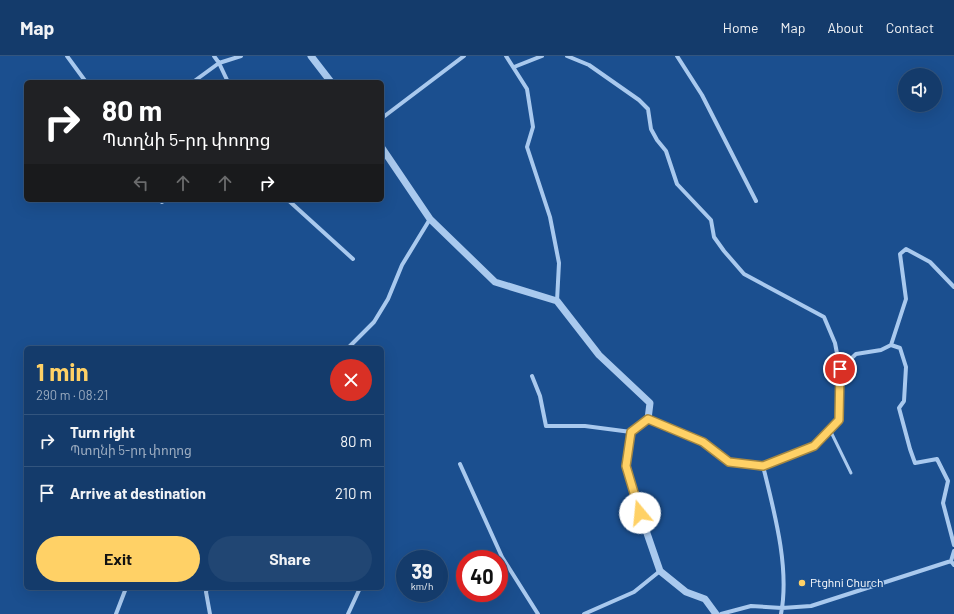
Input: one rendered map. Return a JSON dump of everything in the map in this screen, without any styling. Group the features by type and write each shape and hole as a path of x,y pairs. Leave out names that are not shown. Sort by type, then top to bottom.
{"street":[{"path":"67,56 85,80"},
{"path":"214,56 227,80"},
{"path":"197,80 219,63 241,56"},
{"path":"311,56 329,80"},
{"path":"384,116 464,56"},
{"path":"506,56 527,89 534,127 527,147 550,217 559,262 557,301"},
{"path":"514,67 542,56"},
{"path":"567,56 589,65 634,96 648,109 651,129 657,140 666,150 676,184 711,220 714,237 724,251 744,274 824,317 835,343 840,369 839,420 814,446 763,466 729,462 703,442 648,419"},
{"path":"677,56 702,95 756,201"},
{"path":"384,151 430,219 495,282 557,301 599,355 650,403 648,419 631,432 626,466 660,571 686,592 705,599 716,614"},
{"path":"290,202 353,259"},
{"path":"350,346 374,322 388,299 402,265 430,219"},
{"path":"891,345 906,299 900,254 906,249 930,262 954,287"},
{"path":"840,369 856,354 881,350 891,345 900,348 906,367 904,401 900,408 910,449 915,463 937,459 948,481 943,503 954,545"},
{"path":"532,376 540,396 546,426 585,426 631,432"},
{"path":"460,464 502,557 538,614"},
{"path":"763,466 784,564 782,608 780,614"},
{"path":"951,561 954,551"},
{"path":"721,614 751,606 782,608 811,606 951,561"},
{"path":"951,561 954,565"},
{"path":"584,614 634,592 660,571"},
{"path":"116,614 125,590"},
{"path":"207,590 210,614"},
{"path":"348,614 359,590"}],"lane":[{"path":"830,430 851,474"}],"place":[{"name":"Ptghni Church","path":"802,583"}],"route":[{"path":"640,513 626,466 631,432 648,419 703,442 729,462 763,466 814,446 839,420 840,369"}]}
